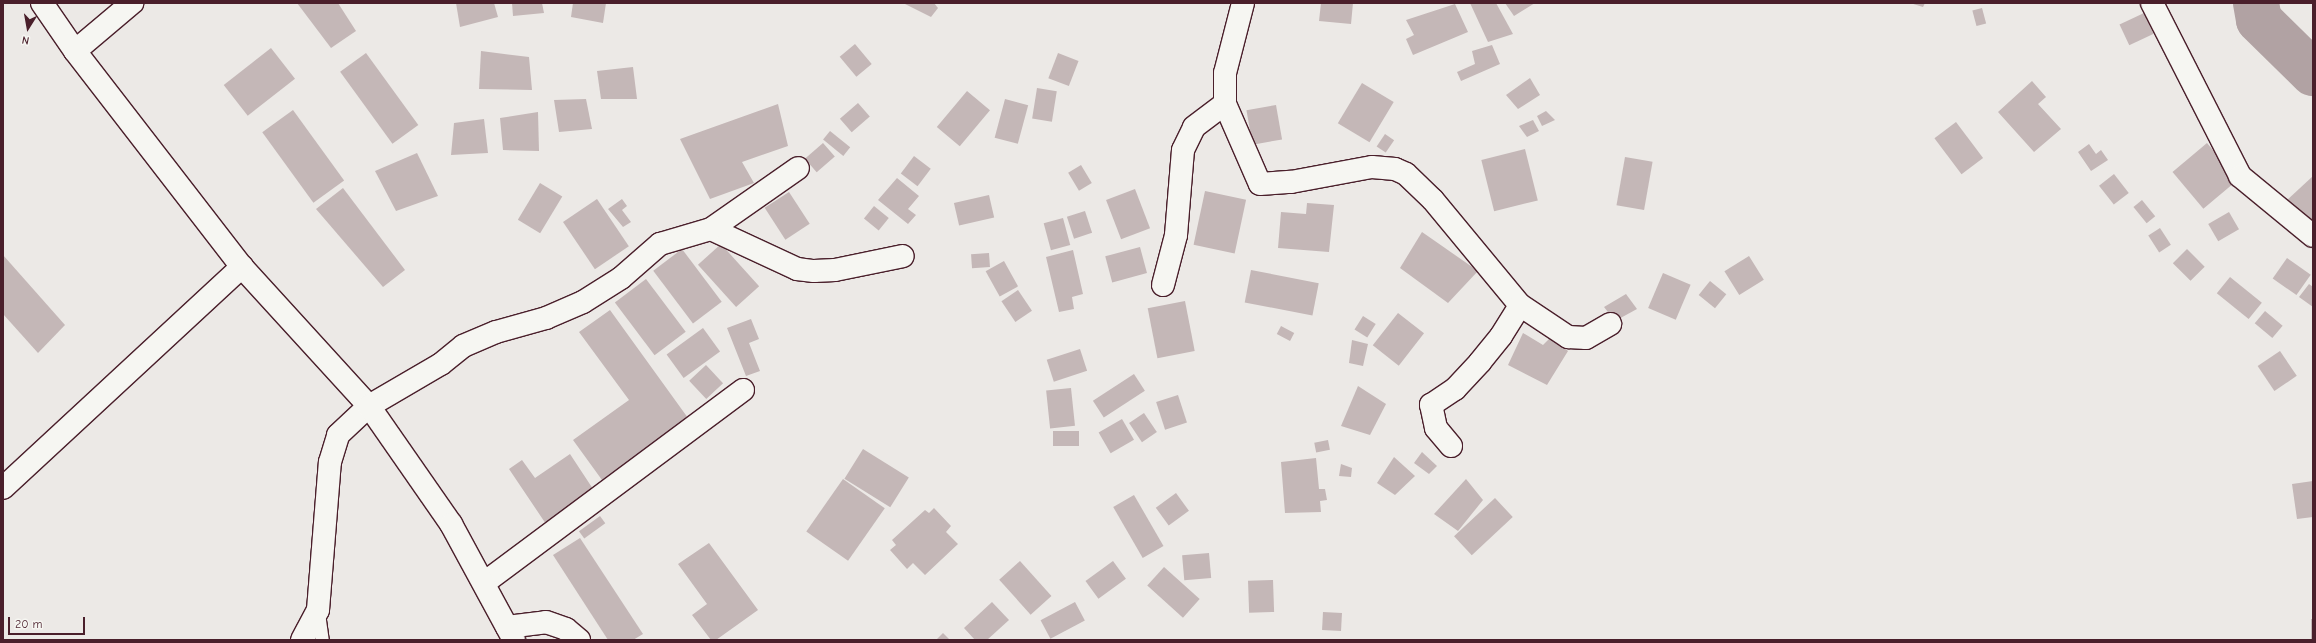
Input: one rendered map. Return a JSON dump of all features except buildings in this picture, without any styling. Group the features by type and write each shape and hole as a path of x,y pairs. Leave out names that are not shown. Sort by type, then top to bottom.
{"street":[{"path":"42,3 75,51 242,267 369,406 451,524 511,634 546,622 566,628 579,640"},
{"path":"75,51 132,3"},
{"path":"1243,3 1225,73 1225,104 1260,184 1291,182 1372,167 1395,169 1406,174 1433,200 1520,305 1550,328 1568,337 1586,338 1610,324"},
{"path":"2152,3 2240,176 2274,207 2313,236"},
{"path":"1163,285 1176,235 1183,150 1194,127 1225,104"},
{"path":"302,640 318,610 330,462 338,434 369,406 441,364 463,346 496,332 546,318 583,302 621,278 660,244 711,229 798,168"},
{"path":"711,229 797,269 835,270 903,256"},
{"path":"3,488 242,267"},
{"path":"1451,446 1436,428 1431,405 1455,389 1480,362 1501,336 1520,305"},
{"path":"484,583 743,390"}],"lane":[{"path":"318,610 322,640"}],"waterway":[{"path":"2256,3 2259,20 2313,73"}]}
